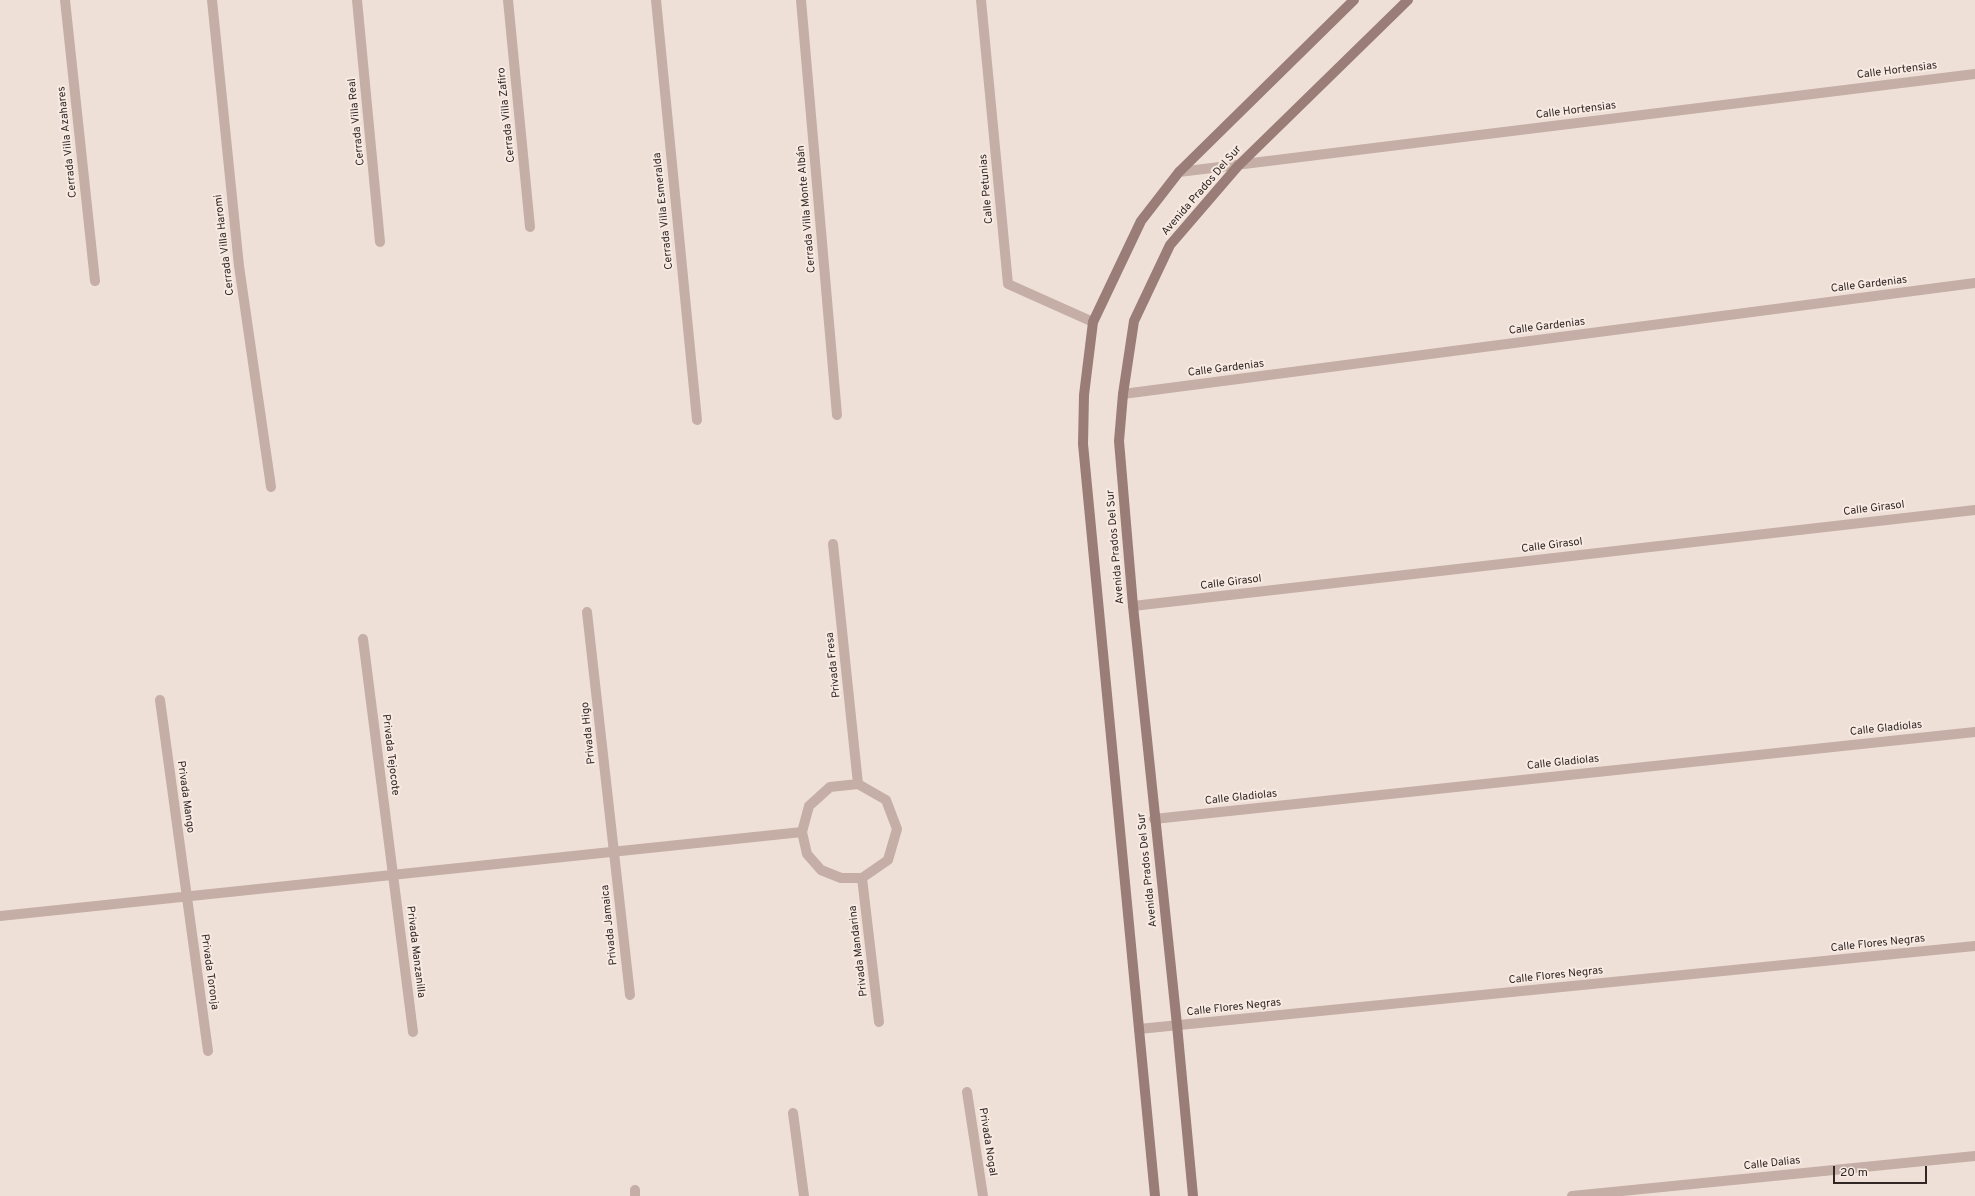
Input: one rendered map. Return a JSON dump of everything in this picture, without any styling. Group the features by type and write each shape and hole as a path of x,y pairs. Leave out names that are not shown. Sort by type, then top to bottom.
{"main road":[{"name":"Avenida Prados Del Sur","path":"1155,1196 1083,444 1084,395 1093,322 1142,221 1179,172 1354,0"},
{"name":"Avenida Prados Del Sur","path":"1193,1196 1177,1025 1154,819 1133,606 1119,441 1123,394 1134,321 1170,245 1238,166 1408,0"}],"street":[{"name":"Cerrada Villa Azahares","path":"65,0 95,281"},
{"name":"Cerrada Villa Haromi","path":"212,0 239,266 271,487"},
{"name":"Cerrada Villa Real","path":"357,0 380,242"},
{"name":"Cerrada Villa Zafiro","path":"508,0 530,227"},
{"name":"Cerrada Villa Esmeralda","path":"656,0 697,420"},
{"name":"Cerrada Villa Monte Albán","path":"801,0 837,416"},
{"name":"Calle Petunias","path":"981,0 1008,284 1093,322"},
{"name":"Calle Hortensias","path":"1179,172 1238,166 1975,74"},
{"name":"Calle Gardenias","path":"1123,394 1975,283"},
{"name":"Calle Girasol","path":"1133,606 1975,510"},
{"name":"Privada Fresa","path":"833,544 858,784"},
{"name":"Privada Higo","path":"587,612 614,851"},
{"name":"Privada Tejocote","path":"363,639 393,874"},
{"name":"Privada Mango","path":"160,700 186,896"},
{"name":"Calle Gladiolas","path":"1154,819 1975,732"},
{"path":"858,784 886,800 897,829 888,860 862,878 841,878 821,870 807,854 802,832 809,806 830,787 858,784"},
{"path":"0,916 802,832"},
{"name":"Privada Jamaica","path":"614,851 630,995"},
{"name":"Privada Manzanilla","path":"393,874 413,1032"},
{"name":"Privada Mandarina","path":"862,878 879,1022"},
{"name":"Privada Toronja","path":"186,896 208,1051"},
{"name":"Calle Flores Negras","path":"1140,1029 1975,946"},
{"name":"Privada Nogal","path":"967,1092 983,1196"},
{"path":"793,1113 804,1196"},
{"name":"Calle Dalias","path":"1572,1196 1975,1156"}]}
